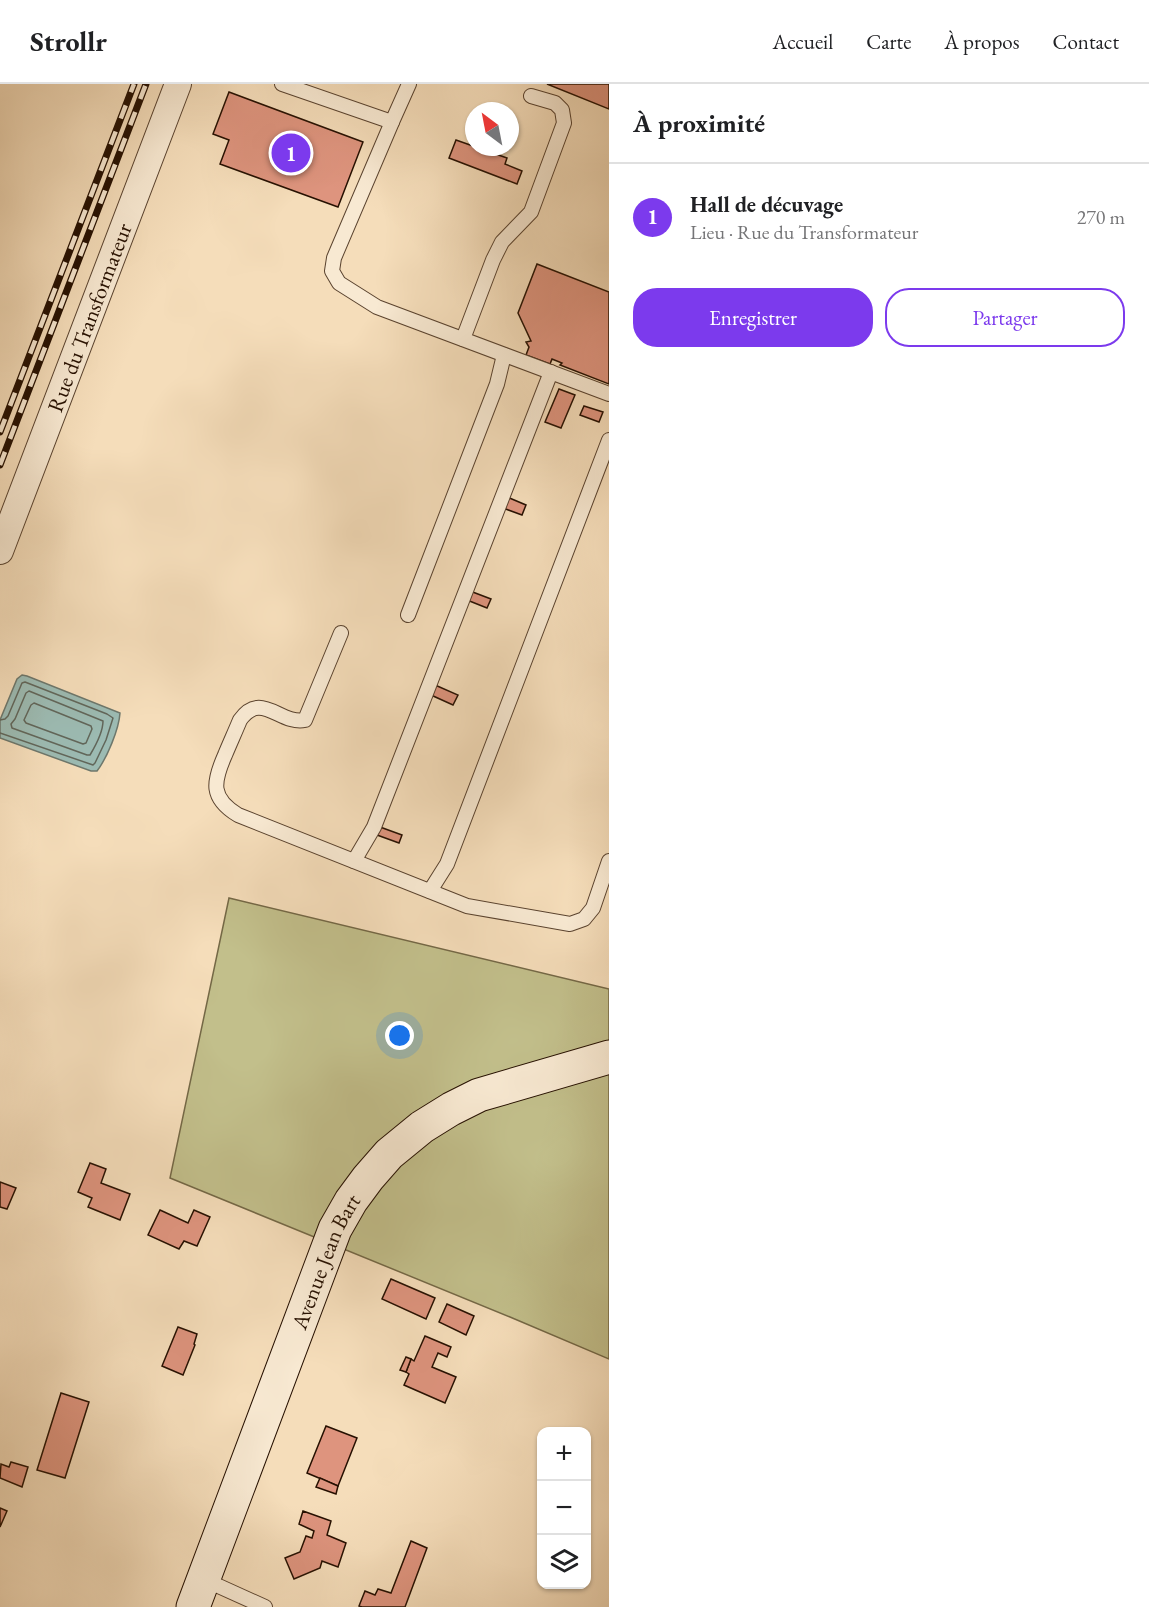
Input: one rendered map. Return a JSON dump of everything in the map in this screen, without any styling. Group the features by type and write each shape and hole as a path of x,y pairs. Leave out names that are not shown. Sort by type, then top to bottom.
{"street":[{"name":"Rue du Transformateur","path":"0,551 178,84"},
{"name":"Avenue Jean Bart","path":"198,1593 335,1229 351,1201 389,1154 422,1127 451,1109 479,1095 609,1057"}],"lane":[{"path":"282,84 392,122"},
{"path":"409,84 334,258 332,271 339,283 377,307 609,394"},
{"path":"463,339 502,242 531,212 564,123 562,110 555,103 531,96"},
{"path":"408,615 497,384 504,355"},
{"path":"354,861 374,827 551,372"},
{"path":"430,891 447,864 609,440"},
{"path":"341,633 305,720 300,721 260,707 252,708 245,713 217,773 215,784 220,802 238,815 467,906 570,924 584,919 603,898 609,861"},
{"path":"198,1593 265,1607"}],"shaded area":[{"path":"229,898 609,989 609,1359 170,1178"}],"water":[{"path":"22,675 120,713 112,743 97,771 91,771 0,738 0,720 17,679"}],"building":[{"path":"547,84 609,84 609,109"},
{"path":"229,92 363,142 338,207 220,164 229,140 213,134"},
{"path":"456,140 465,143 465,156 501,156 507,158 505,164 522,171 517,184 449,158"},
{"path":"537,264 609,292 609,384 560,365 562,363 552,359 550,364 526,355 529,347 526,342 531,341 518,313"},
{"path":"559,389 575,395 561,428 545,422"},
{"path":"584,406 603,412 599,422 580,415"},
{"path":"507,497 526,505 522,515 503,508"},
{"path":"470,591 491,599 487,608 467,600"},
{"path":"435,685 458,695 453,705 431,695"},
{"path":"380,827 402,835 399,843 377,835"},
{"path":"90,1163 106,1169 101,1183 130,1194 120,1220 88,1207 92,1198 78,1192"},
{"path":"0,1182 16,1188 7,1209 0,1207"},
{"path":"160,1210 188,1223 194,1210 210,1217 197,1246 184,1241 179,1249 148,1235"},
{"path":"391,1279 435,1298 426,1319 382,1299"},
{"path":"447,1304 474,1316 466,1335 439,1322"},
{"path":"178,1327 197,1334 183,1375 162,1366"},
{"path":"425,1336 451,1347 447,1357 438,1353 432,1367 456,1377 445,1403 404,1385 409,1374 406,1372 411,1359 414,1361"},
{"path":"406,1357 411,1359 406,1372 400,1370"},
{"path":"61,1393 89,1402 65,1478 37,1470"},
{"path":"326,1426 357,1438 338,1486 307,1473"},
{"path":"11,1462 28,1467 22,1487 0,1478 1,1464 9,1467"},
{"path":"320,1478 338,1486 336,1494 316,1487"},
{"path":"0,1508 7,1511 0,1527"},
{"path":"303,1511 331,1521 327,1535 346,1543 338,1567 322,1561 320,1568 294,1579 285,1558 300,1552 306,1536 312,1538 314,1531 299,1524"},
{"path":"411,1541 427,1548 405,1607 359,1606 365,1591 375,1595 378,1589 391,1593"}],"railway":[{"path":"0,432 134,84"},
{"path":"0,465 146,84"}],"place":[{"name":"Hall de décuvage","path":"291,153"}]}
